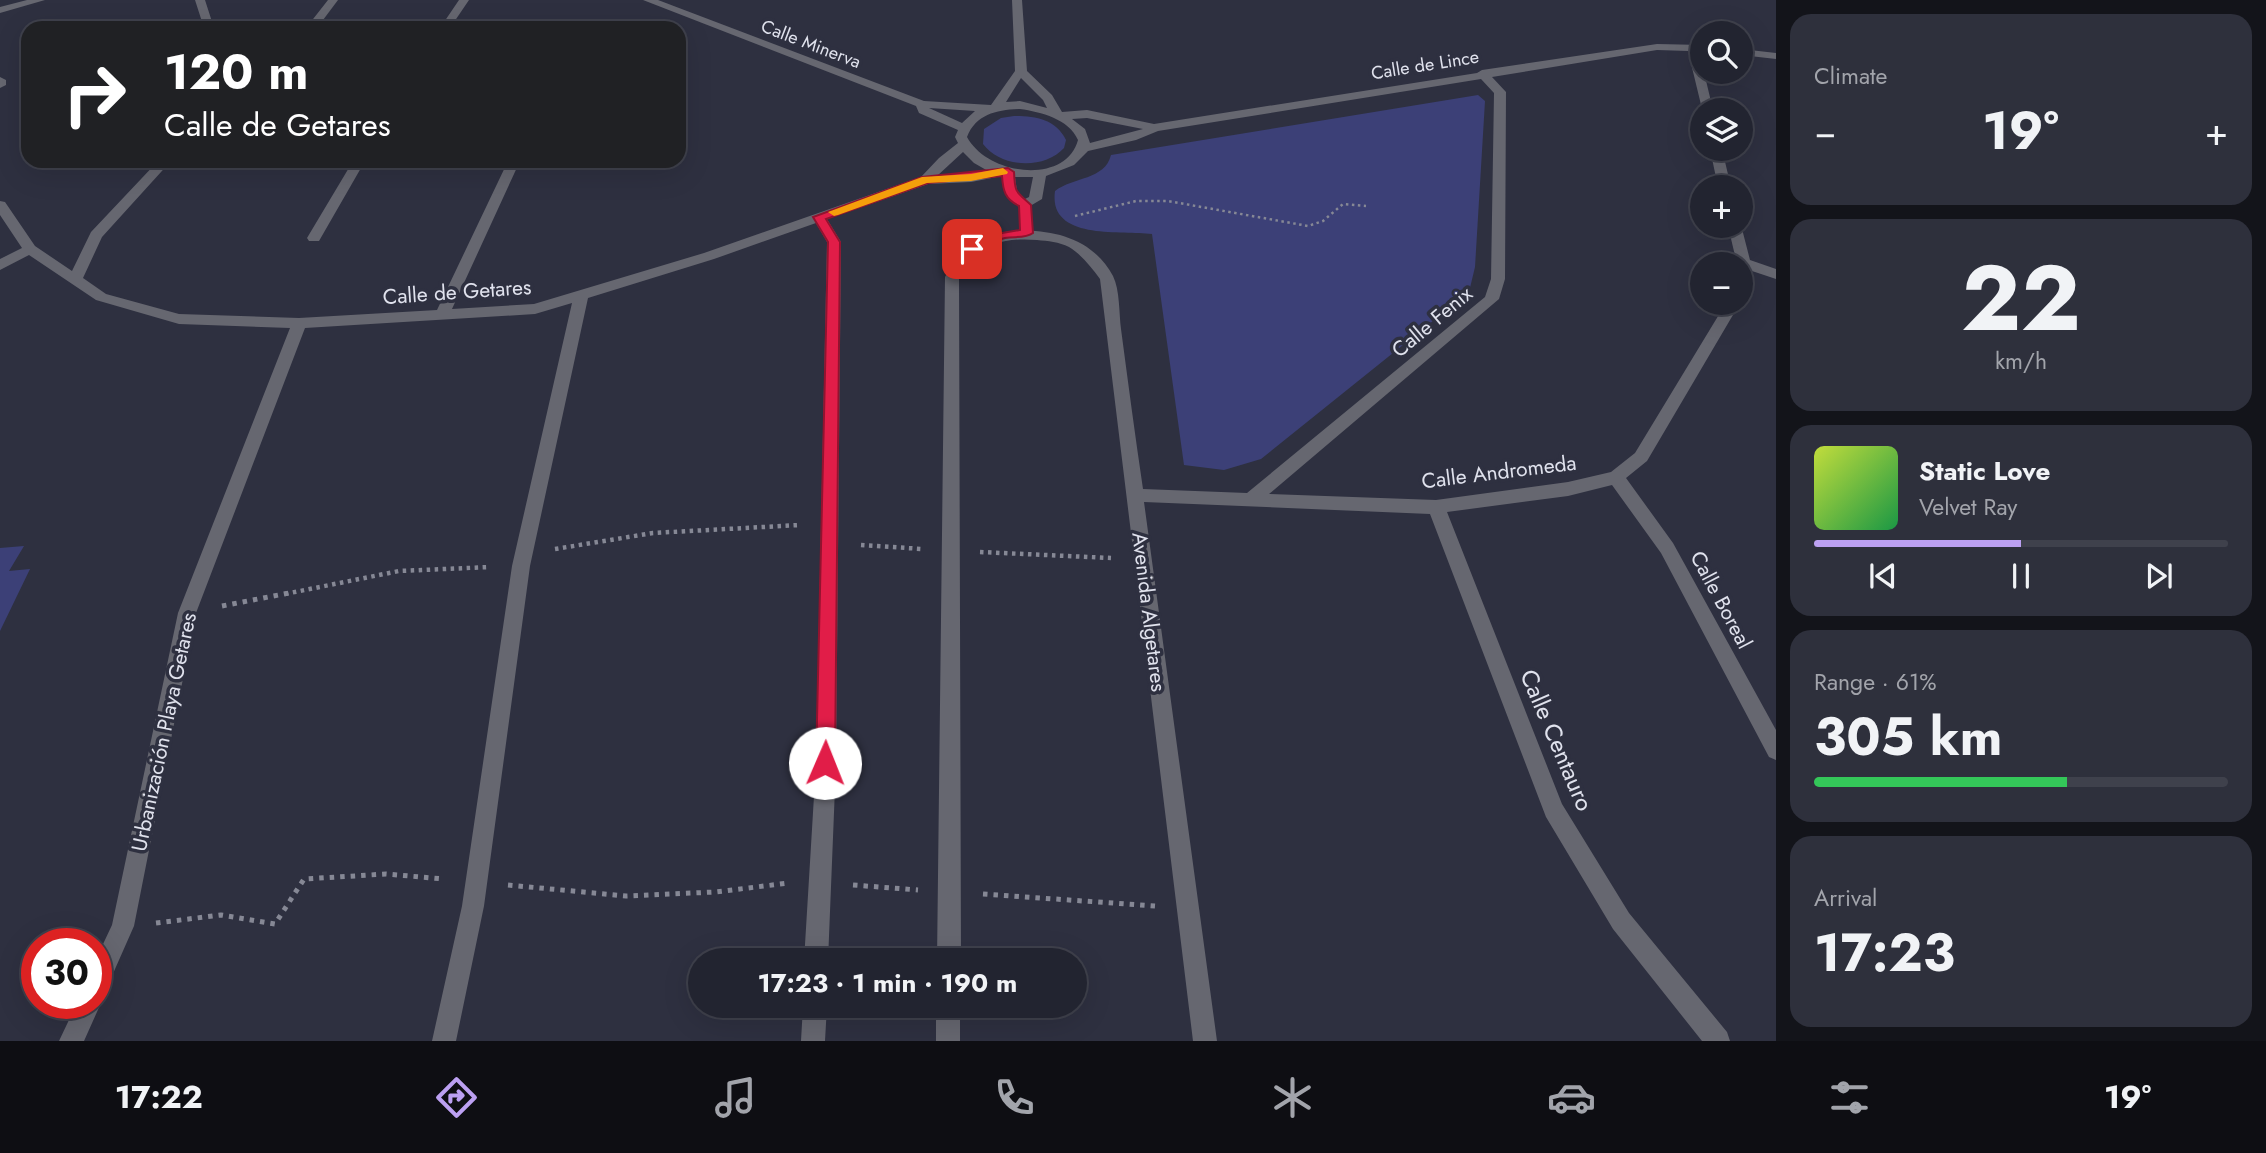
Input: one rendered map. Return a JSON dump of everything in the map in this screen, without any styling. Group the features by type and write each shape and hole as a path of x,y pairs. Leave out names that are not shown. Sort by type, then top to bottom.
{"street":[{"path":"0,10 40,0"},
{"path":"200,0 207,21"},
{"path":"316,21 333,0"},
{"path":"449,21 464,0"},
{"name":"Calle Minerva","path":"648,0 922,104 994,108"},
{"path":"1017,0 1021,72 1059,114 1080,131 1082,149 1068,164 1040,173 1007,172 980,162 964,145 961,136 964,128 979,113 994,108 1027,106 1059,114"},
{"name":"Calle de Lince","path":"1059,114 1087,114 1154,128 1657,47 1690,47"},
{"path":"1753,53 1776,56"},
{"path":"994,108 1021,72"},
{"name":"Calle Fenix","path":"1251,499 1492,299 1498,279 1500,92 1482,74"},
{"name":"Calle Minerva","path":"922,104 923,110 964,128"},
{"name":"Calle de Lince","path":"1082,149 1107,141 1148,134 1154,128"},
{"name":"Calle de Getares","path":"926,180 943,161 964,145"},
{"path":"75,280 96,235 158,168"},
{"path":"314,238 355,168"},
{"path":"442,315 511,168"},
{"path":"1007,172 1009,190 1014,199 1025,205"},
{"name":"Calle de Getares","path":"30,249 102,298 179,319 299,323 536,309 709,256 926,180 1007,172"},
{"path":"1025,205 1035,199 1040,173"},
{"path":"0,205 30,249 0,265"},
{"path":"1025,205 1027,233"},
{"path":"818,948 825,763 834,242 819,217"},
{"name":"Avenida Algetares","path":"949,948 953,277 957,265 972,249 989,238 1010,233 1027,233 1058,238 1076,245 1107,278 1205,1041"},
{"path":"1753,266 1776,274"},
{"path":"444,1041 477,881 521,566 581,295"},
{"name":"Calle Andromeda","path":"1135,495 1436,507 1568,489 1616,477 1641,457 1726,315"},
{"name":"Urbanización Playa Getares","path":"112,950 123,926 187,613 299,323"},
{"name":"Calle Boreal","path":"1616,477 1667,548 1776,750"},
{"name":"Calle Centauro","path":"1436,507 1554,810 1620,921 1718,1041"},
{"path":"813,1041 814,1018"},
{"path":"948,1018 948,1041"},
{"path":"71,1041 81,1019"}],"path":[{"path":"1025,205 1039,205 1067,217 1136,201 1168,201 1308,226 1323,221 1343,204 1366,206"},
{"path":"187,613 398,571 521,566 555,549 653,533 829,523 863,547 1143,559"},
{"path":"123,926 221,915 275,923 304,880 386,874 625,896 715,892 772,883 820,883 1187,908"}],"shaded area":[{"path":"1478,95 1485,101 1475,267 1469,292 1261,459 1224,470 1184,465 1152,234 1106,232 1074,226 1063,218 1056,207 1055,191 1095,174 1108,163 1111,155"},
{"path":"1001,118 1037,118 1051,123 1066,140 1064,148 1056,155 1034,163 1011,162 1000,158 983,144 984,129"},
{"path":"24,546 9,571 30,569 0,631 0,548"}],"slow traffic":[{"path":"834,212 926,180 1003,172"}],"route":[{"path":"825,763 834,242 819,217 926,180 1008,172 1009,190 1014,199 1025,205 1027,233 1010,233 989,238 972,249"}]}
